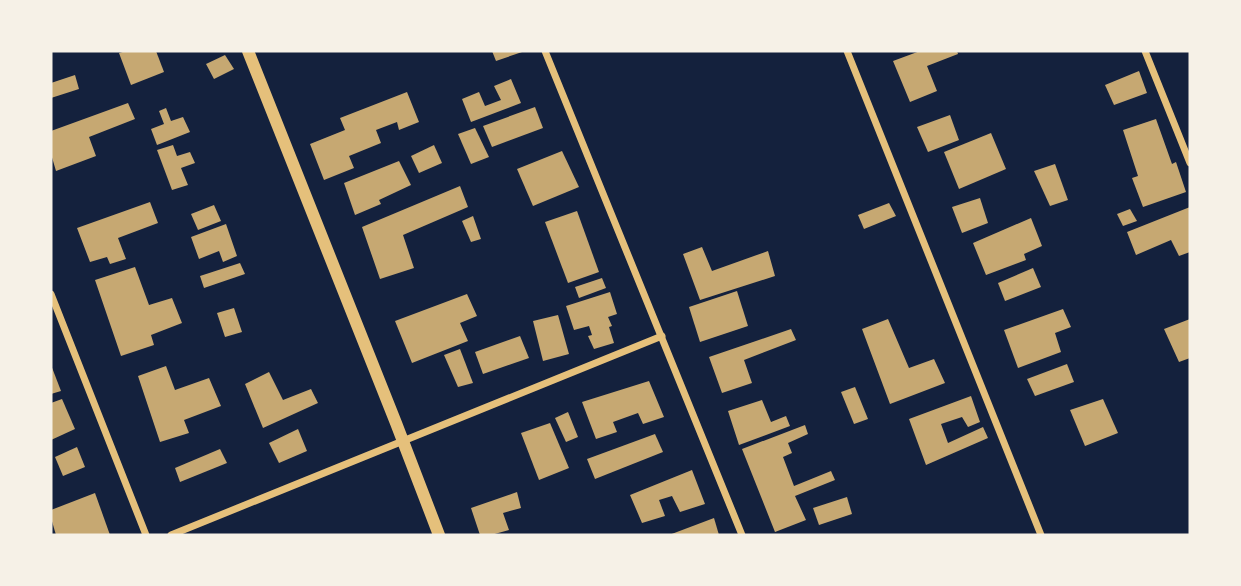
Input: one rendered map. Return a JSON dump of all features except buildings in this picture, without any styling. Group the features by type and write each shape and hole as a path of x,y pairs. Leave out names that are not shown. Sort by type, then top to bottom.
{"street":[{"path":"248,51 439,535"},
{"path":"545,51 742,535"},
{"path":"847,51 1041,535"},
{"path":"1145,51 1190,163"},
{"path":"51,294 146,535"},
{"path":"171,535 662,336"}]}
